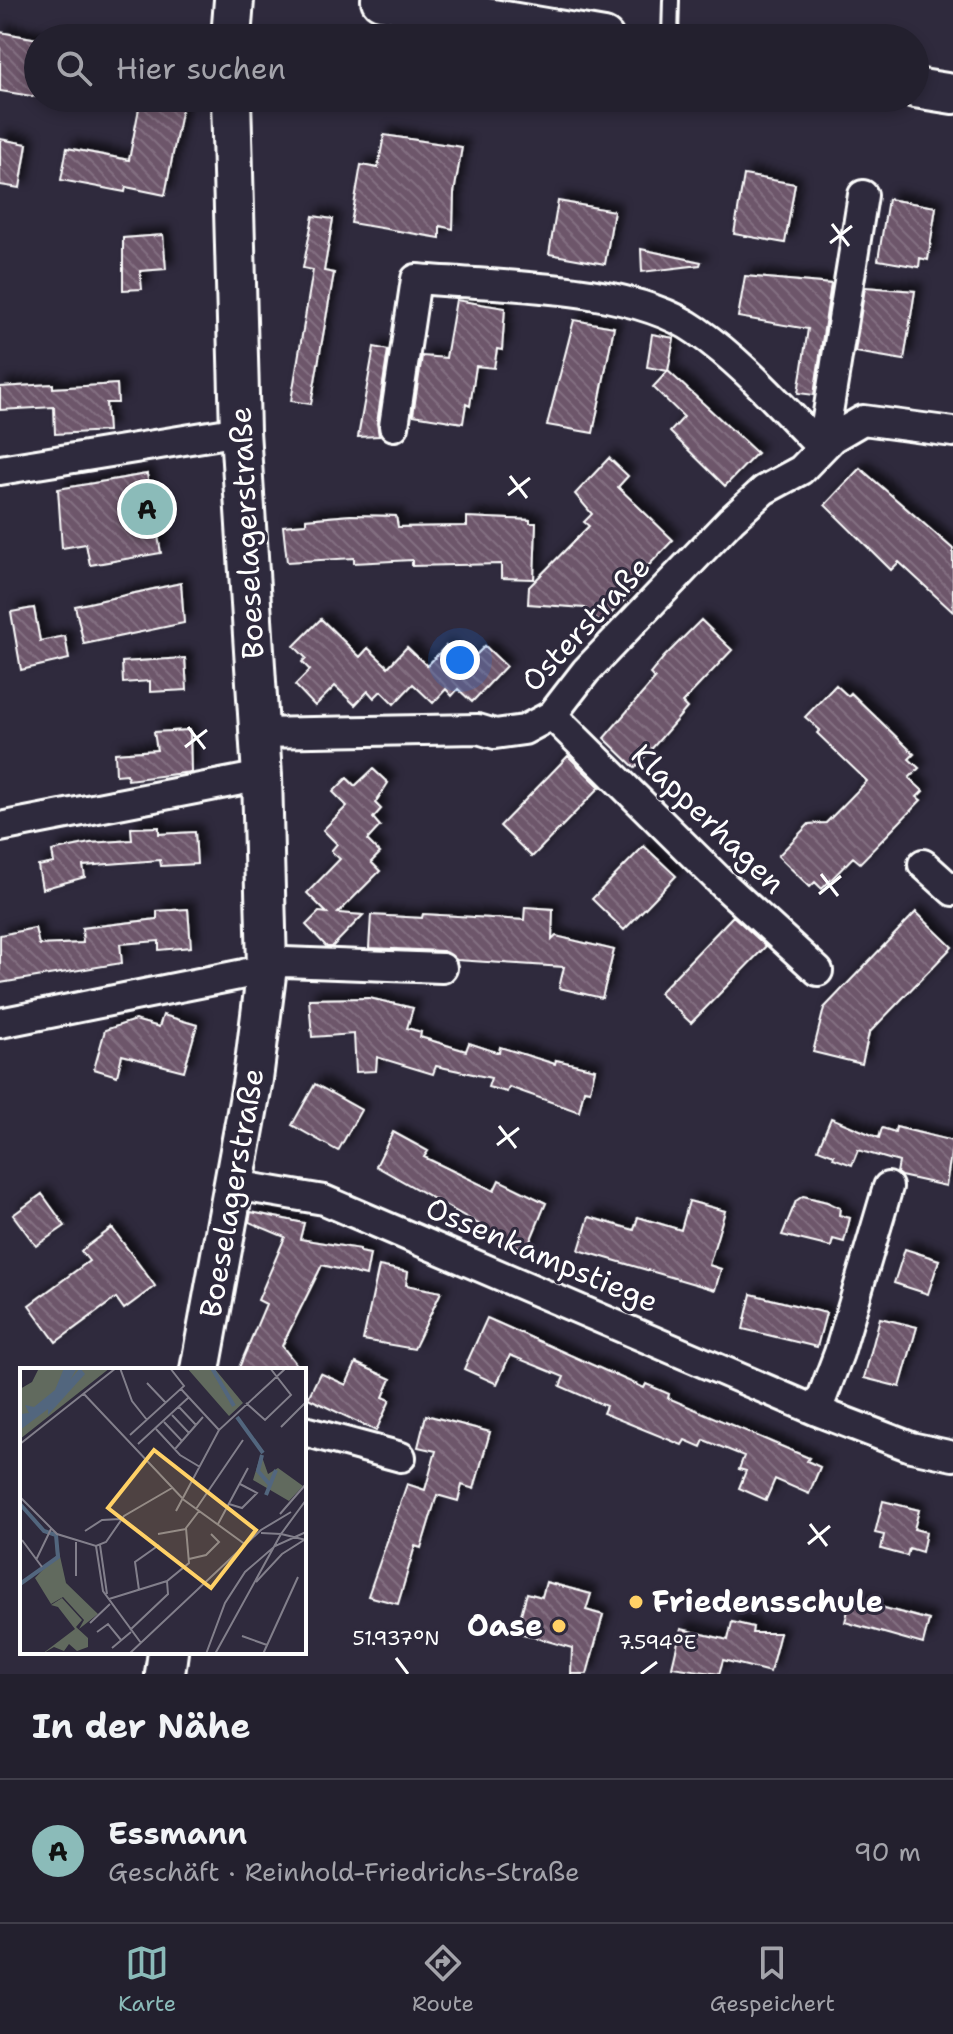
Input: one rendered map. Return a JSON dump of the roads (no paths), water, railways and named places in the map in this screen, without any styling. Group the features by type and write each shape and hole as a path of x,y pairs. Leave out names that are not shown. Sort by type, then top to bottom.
{"street":[{"path":"232,24 234,0"},
{"path":"381,0 478,8 545,24"},
{"path":"929,90 953,94"},
{"name":"Boeselagerstraße","path":"200,1368 235,1185 267,967 262,776 240,431 231,112"},
{"path":"827,443 827,419 863,195"},
{"path":"394,426 416,279 596,295 649,307 694,329 733,359 827,443"},
{"name":"Osterstraße","path":"258,733 478,729 506,733 524,730 552,715 586,671 731,520 764,490 801,470 827,443 863,420 953,432"},
{"path":"0,470 240,431"},
{"name":"Klapperhagen","path":"552,715 725,886 818,971"},
{"path":"0,827 262,776"},
{"path":"923,864 953,891"},
{"path":"0,1023 284,962 442,968"},
{"name":"Ossenkampstiege","path":"235,1185 324,1200 817,1411 911,1447 953,1456"},
{"path":"817,1411 839,1353 888,1187"},
{"path":"306,1432 401,1457"},
{"path":"165,1674 168,1654"}],"lane":[{"path":"670,24 671,0"}],"place":[{"name":"Essmann","path":"147,509"},
{"name":"Friedensschule","path":"636,1602"},
{"name":"Oase","path":"559,1626"}]}
